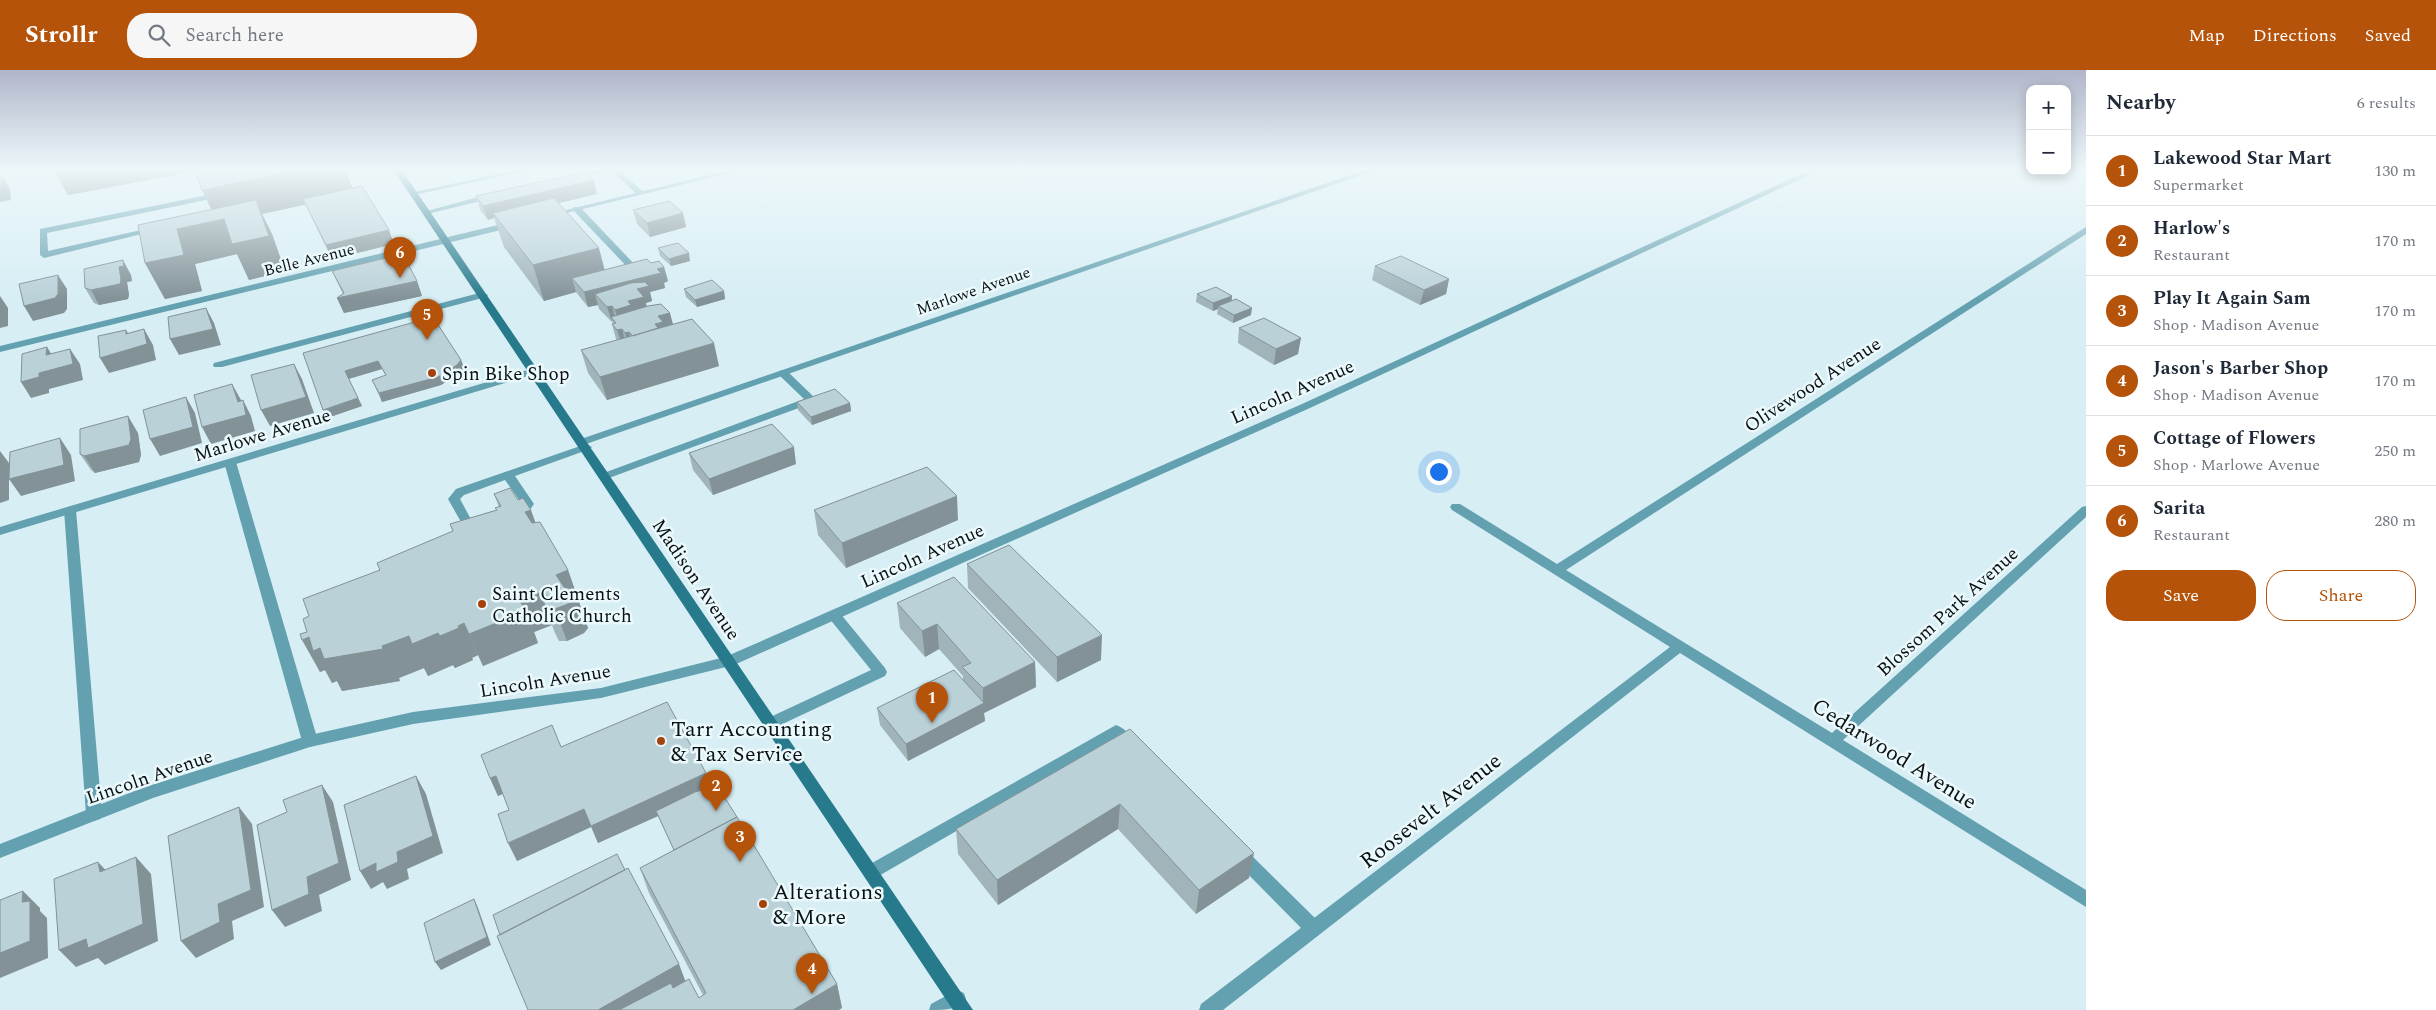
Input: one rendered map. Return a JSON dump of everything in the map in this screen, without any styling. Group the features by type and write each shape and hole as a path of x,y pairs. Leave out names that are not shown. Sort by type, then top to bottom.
{"main road":[{"name":"Madison Avenue","path":"428,213 961,1004"}],"street":[{"path":"134,213 43,232 44,255 150,232"},
{"path":"538,218 560,213"},
{"path":"581,213 634,269"},
{"name":"Marlowe Avenue","path":"487,524 479,527 469,526 454,499 460,492 783,373 1248,213"},
{"name":"Lincoln Avenue","path":"0,851 148,793 310,741 413,718 601,693 729,661 1306,406 1723,213"},
{"name":"Belle Avenue","path":"0,350 519,223"},
{"name":"Olivewood Avenue","path":"1558,570 2086,230"},
{"path":"218,365 483,295"},
{"name":"Marlowe Avenue","path":"0,531 534,371"},
{"path":"604,476 811,400 783,373"},
{"path":"230,462 310,741"},
{"path":"504,518 522,512 528,504 508,475"},
{"path":"1456,507 1680,646"},
{"path":"70,510 94,814"},
{"name":"Blossom Park Avenue","path":"1834,741 2086,510"},
{"path":"771,723 880,672 834,615"},
{"name":"Cedarwood Avenue","path":"1680,646 2086,899"},
{"name":"Roosevelt Avenue","path":"1208,1010 1680,646"},
{"path":"871,872 1116,731 1144,758"},
{"path":"1227,842 1314,928"},
{"path":"938,1010 961,1004"}],"building":[{"path":"195,213 261,213 269,236 232,244 224,219 177,229 184,255 145,263 138,225"},
{"path":"310,213 378,213 389,230 326,245"},
{"path":"493,213 567,213 599,248 533,265"},
{"path":"636,213 683,213 647,223"},
{"path":"678,243 689,253 669,259 658,248"},
{"path":"403,254 417,281 337,298 344,293 332,271"},
{"path":"1401,256 1449,279 1424,290 1375,266"},
{"path":"647,259 651,263 659,261 664,267 657,269 661,273 584,292 572,278"},
{"path":"123,260 124,266 119,267 120,284 91,290 85,288 84,269"},
{"path":"58,275 58,294 55,298 24,306 19,284"},
{"path":"712,280 724,291 695,300 684,289"},
{"path":"645,282 649,286 637,289 644,297 628,301 631,305 615,310 612,306 607,307 595,294 631,283"},
{"path":"1216,287 1232,296 1213,303 1197,294"},
{"path":"1236,299 1252,308 1234,315 1218,306"},
{"path":"661,304 670,313 658,316 663,322 655,324 658,328 633,336 629,332 625,333 622,329 617,330 612,324 616,323 611,317"},
{"path":"206,308 213,329 170,339 168,317"},
{"path":"433,317 461,360 457,365 438,377 379,393 372,380 386,375 378,361 345,371 358,398 323,410 303,353"},
{"path":"1264,318 1301,338 1276,349 1239,328"},
{"path":"692,319 714,343 600,377 581,350"},
{"path":"144,329 147,344 100,358 98,336 126,330 126,334"},
{"path":"47,347 46,355 70,349 73,364 39,373 39,377 21,382 22,354"},
{"path":"294,364 306,397 261,410 251,375"},
{"path":"232,384 238,402 243,400 246,415 202,427 194,395"},
{"path":"835,389 850,403 811,417 797,402"},
{"path":"186,397 193,427 150,439 143,410"},
{"path":"128,416 131,439 129,445 84,456 80,454 80,429"},
{"path":"772,424 794,447 709,479 689,453"},
{"path":"60,438 64,465 9,479 10,452"},
{"path":"927,467 957,496 842,543 814,510"},
{"path":"510,488 518,500 523,498 531,510 525,512 532,523 540,522 568,570 556,575 564,587 573,589 577,597 573,602 555,609 547,609 543,601 547,596 544,591 520,601 526,611 469,634 464,623 458,626 459,628 440,636 438,633 412,644 409,636 382,646 383,649 324,659 320,648 313,651 309,637 302,640 300,634 307,632 303,619 309,616 303,599 380,570 377,563 453,531 450,524 497,510 495,508 501,506 494,494"},
{"path":"1009,545 1102,635 1057,657 967,564"},
{"path":"954,577 1035,662 983,688 962,667 971,663 937,624 922,631 897,603"},
{"path":"954,670 984,703 906,744 877,708"},
{"path":"667,702 706,773 591,826 584,809 508,843 498,814 509,810 496,776 490,778 481,755 552,725 561,747"},
{"path":"1130,729 1254,853 1199,890 1120,804 997,880 956,829"},
{"path":"416,776 433,836 397,852 398,862 376,872 376,863 360,871 344,805"},
{"path":"322,785 339,863 307,877 309,894 272,910 257,825 287,812 283,800"},
{"path":"709,788 720,790 737,817 674,850 656,811 695,792"},
{"path":"239,807 251,890 218,904 220,922 181,941 168,836"},
{"path":"737,817 837,984 793,1010 619,1010 671,983 673,988 689,979 699,998 706,993 640,868"},
{"path":"617,854 625,870 500,935 493,915"},
{"path":"136,857 143,924 88,948 86,939 59,950 54,879 98,862 100,872"},
{"path":"628,868 679,964 598,1010 528,1010 497,936"},
{"path":"23,891 22,902 30,901 30,941 0,953 0,900"},
{"path":"474,899 487,937 435,962 424,923"}],"place":[{"name":"Sarita","path":"400,278"},
{"name":"Cottage of Flowers","path":"427,340"},
{"name":"Spin Bike Shop","path":"432,373"},
{"name":"Saint Clements Catholic Church","path":"482,604"},
{"name":"Lakewood Star Mart","path":"932,723"},
{"name":"Tarr Accounting & Tax Service","path":"661,741"},
{"name":"Harlow's","path":"716,811"},
{"name":"Play It Again Sam","path":"740,862"},
{"name":"Alterations & More","path":"763,904"},
{"name":"Jason's Barber Shop","path":"812,994"}]}
